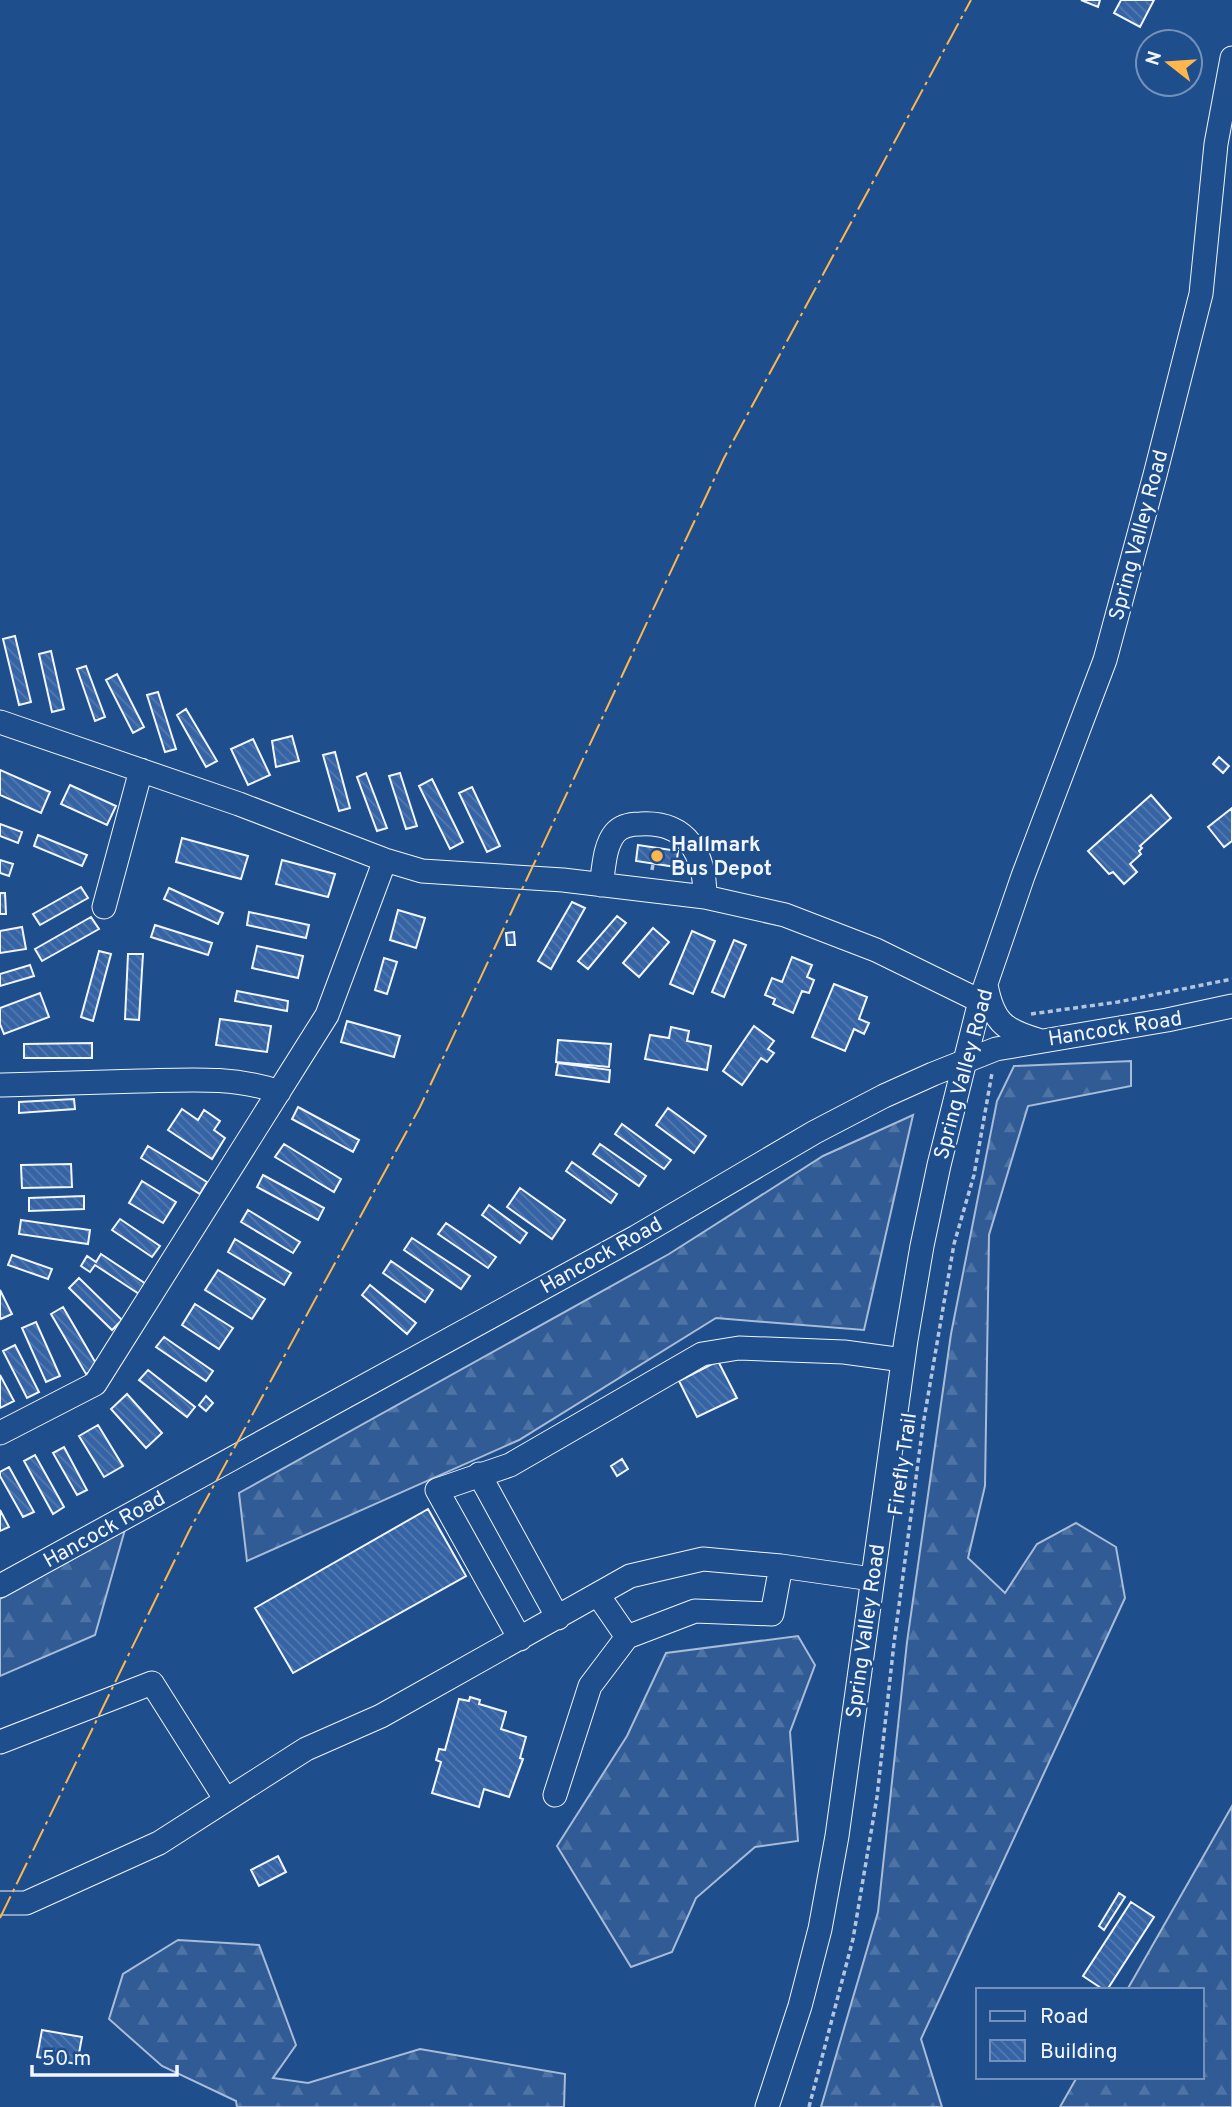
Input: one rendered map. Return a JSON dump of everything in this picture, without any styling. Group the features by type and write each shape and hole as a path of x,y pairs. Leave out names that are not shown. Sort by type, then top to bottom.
{"street":[{"name":"Spring Valley Road","path":"767,2107 800,2006 820,1929 837,1836 903,1360 922,1246 964,1061 983,993 1023,876 1105,660 1137,541 1201,294 1216,145 1232,58"},
{"path":"0,722 239,804 385,860 422,870 705,897 785,915 983,993 1004,1027 1016,1034 1038,1040"},
{"path":"104,907 141,771"},
{"path":"601,885 607,849 615,832 629,824 649,823 666,826 681,833 693,846 702,863 705,897"},
{"path":"0,1433 95,1384 327,1015 385,860"},
{"name":"Hancock Road","path":"0,1586 624,1243 816,1132 884,1096 996,1049 1167,1020 1232,1006"},
{"path":"0,1085 186,1080 259,1084 279,1092"},
{"path":"520,1639 437,1490 510,1465 702,1354 740,1348 844,1352 903,1360"},
{"path":"479,1474 558,1618"},
{"path":"0,1903 26,1903 147,1849 306,1749 382,1716 630,1576 703,1559 781,1566 872,1579"},
{"path":"555,1795 590,1686 627,1637 695,1611 772,1614 781,1566"},
{"path":"598,1595 627,1637"},
{"path":"0,1742 152,1684 226,1800"}],"path":[{"path":"651,874 656,845"},
{"path":"1004,1027 1006,1019 1118,1002 1232,979"},
{"name":"Firefly Trail","path":"809,2107 855,1927 877,1797 923,1425 954,1244 974,1174 992,1072"}],"green space":[{"path":"1131,1061 1131,1086 1028,1106 989,1235 985,1486 968,1558 1005,1593 1037,1544 1076,1523 1116,1547 1125,1598 921,2039 942,2107 821,2107 878,1912 907,1642 951,1334 997,1101 1014,1066"},
{"path":"913,1115 864,1330 716,1318 519,1440 247,1561 239,1493 669,1254 823,1156"},
{"path":"126,1526 95,1635 0,1676 0,1599"},
{"path":"798,1636 815,1665 790,1732 798,1841 755,1847 696,1898 672,1952 631,1967 557,1846 627,1736 666,1653"},
{"path":"1232,1806 1232,2107 1060,2107 1076,2079 1204,2079 1204,1988 1128,1988"},
{"path":"178,1940 259,1945 296,2045 273,2078 308,2083 420,2049 565,2074 564,2107 237,2107 236,2101 162,2066 109,2019 123,1974"}],"building":[{"path":"1081,0 1100,0 1098,7"},
{"path":"1121,0 1154,0 1140,27 1114,13"},
{"path":"15,636 31,702 19,705 3,639"},
{"path":"51,651 64,709 52,712 39,654"},
{"path":"86,666 105,717 95,721 77,669"},
{"path":"117,674 144,727 133,733 106,680"},
{"path":"158,692 176,749 165,752 147,695"},
{"path":"186,709 217,761 206,767 177,715"},
{"path":"292,736 299,761 276,767 272,741"},
{"path":"253,739 270,775 248,785 231,749"},
{"path":"335,752 350,808 339,811 323,755"},
{"path":"1219,757 1229,766 1223,773 1213,764"},
{"path":"0,770 50,792 41,813 0,795"},
{"path":"366,773 387,828 377,831 357,777"},
{"path":"400,773 417,826 406,829 389,776"},
{"path":"432,779 463,842 450,849 419,786"},
{"path":"70,785 116,806 107,825 61,804"},
{"path":"472,787 500,846 487,852 459,793"},
{"path":"1151,795 1171,818 1140,846 1141,854 1130,864 1137,872 1124,884 1113,872 1109,874 1088,851"},
{"path":"1232,808 1232,841 1224,847 1208,827"},
{"path":"0,824 22,832 18,843 0,836"},
{"path":"38,835 87,855 82,866 34,846"},
{"path":"182,838 248,856 241,879 176,862"},
{"name":"Hallmark Bus Depot","path":"638,845 678,851 676,867 636,861"},
{"path":"0,860 13,864 9,876 0,873"},
{"path":"282,860 335,874 328,897 276,884"},
{"path":"81,887 88,898 40,925 33,914"},
{"path":"169,888 223,913 218,924 164,899"},
{"path":"0,893 5,893 6,914 0,914"},
{"path":"572,902 585,908 551,969 538,961"},
{"path":"398,910 425,918 416,948 390,940"},
{"path":"249,912 309,925 306,938 247,925"},
{"path":"617,916 626,923 588,969 578,961"},
{"path":"91,917 99,929 42,961 35,949"},
{"path":"155,925 212,943 208,955 151,937"},
{"path":"22,927 26,949 0,953 0,931"},
{"path":"653,928 669,942 639,977 623,963"},
{"path":"692,931 715,941 693,994 670,984"},
{"path":"514,932 515,945 507,945 506,933"},
{"path":"734,940 746,945 724,997 712,992"},
{"path":"257,946 303,956 298,978 252,968"},
{"path":"99,951 111,954 93,1021 81,1017"},
{"path":"128,954 143,954 139,1020 125,1019"},
{"path":"792,957 812,965 807,977 814,980 809,993 802,991 793,1013 773,1004 775,999 765,995 772,978 782,982"},
{"path":"384,958 397,962 387,994 375,990"},
{"path":"30,965 34,976 0,986 0,974"},
{"path":"834,984 867,997 859,1019 869,1023 864,1034 854,1029 845,1051 812,1037"},
{"path":"237,991 288,1001 287,1011 235,1001"},
{"path":"40,993 49,1017 4,1034 0,1024 0,1008"},
{"path":"220,1019 271,1026 267,1052 216,1045"},
{"path":"347,1021 400,1036 394,1057 341,1042"},
{"path":"754,1026 774,1041 768,1049 774,1053 767,1062 761,1058 742,1085 723,1071"},
{"path":"671,1027 689,1031 687,1041 711,1046 707,1070 645,1059 650,1035 669,1038"},
{"path":"558,1040 611,1044 609,1067 556,1062"},
{"path":"92,1043 92,1058 24,1058 24,1044"},
{"path":"558,1063 610,1070 609,1082 556,1075"},
{"path":"74,1099 75,1109 19,1113 19,1102"},
{"path":"298,1107 359,1140 353,1152 292,1119"},
{"path":"668,1108 706,1136 694,1153 656,1125"},
{"path":"182,1109 198,1120 204,1110 220,1121 214,1130 225,1138 212,1159 168,1130"},
{"path":"622,1124 671,1160 664,1169 615,1134"},
{"path":"284,1144 341,1179 334,1192 275,1157"},
{"path":"600,1144 646,1176 639,1186 593,1154"},
{"path":"148,1146 207,1182 200,1194 141,1158"},
{"path":"572,1162 617,1194 611,1203 566,1171"},
{"path":"71,1164 72,1187 22,1188 21,1165"},
{"path":"263,1175 324,1208 318,1220 257,1187"},
{"path":"142,1181 176,1202 163,1223 129,1203"},
{"path":"520,1188 565,1220 552,1239 507,1207"},
{"path":"84,1196 84,1209 29,1211 29,1198"},
{"path":"489,1205 527,1233 520,1243 482,1215"},
{"path":"248,1210 300,1242 293,1253 241,1222"},
{"path":"120,1219 160,1246 152,1257 112,1230"},
{"path":"21,1220 90,1230 88,1244 19,1234"},
{"path":"446,1223 496,1257 488,1268 438,1234"},
{"path":"412,1238 470,1276 461,1289 404,1250"},
{"path":"235,1239 291,1273 284,1285 228,1252"},
{"path":"101,1254 149,1286 142,1296 95,1265 90,1272 81,1266 87,1256 96,1262"},
{"path":"12,1255 52,1269 48,1279 8,1265"},
{"path":"391,1261 433,1290 425,1302 383,1273"},
{"path":"218,1270 265,1299 252,1319 205,1290"},
{"path":"79,1278 122,1320 112,1330 69,1288"},
{"path":"370,1285 416,1323 407,1334 362,1295"},
{"path":"0,1290 12,1314 1,1319 0,1317"},
{"path":"195,1304 233,1328 219,1349 182,1325"},
{"path":"63,1307 98,1367 86,1374 51,1314"},
{"path":"36,1322 60,1376 46,1382 22,1328"},
{"path":"164,1337 213,1371 206,1381 156,1347"},
{"path":"15,1345 39,1392 27,1398 3,1351"},
{"path":"718,1361 737,1398 697,1417 679,1381"},
{"path":"148,1370 195,1407 187,1417 139,1380"},
{"path":"0,1375 14,1401 0,1408"},
{"path":"127,1394 162,1433 146,1448 111,1409"},
{"path":"206,1396 213,1403 206,1411 199,1405"},
{"path":"98,1425 123,1466 104,1477 79,1436"},
{"path":"64,1447 87,1490 77,1495 53,1453"},
{"path":"35,1455 64,1507 53,1514 24,1461"},
{"path":"622,1459 628,1469 617,1476 611,1466"},
{"path":"9,1467 34,1512 23,1517 0,1476 0,1472"},
{"path":"428,1509 466,1576 293,1673 255,1608"},
{"path":"0,1510 9,1527 0,1531"},
{"path":"470,1697 480,1700 479,1704 506,1712 501,1729 526,1737 520,1758 523,1759 509,1797 484,1789 479,1807 432,1793 441,1762 436,1760 439,1749 445,1750 459,1699 469,1701"},
{"path":"278,1856 286,1872 259,1886 251,1870"},
{"path":"1119,1893 1125,1897 1104,1930 1099,1926"},
{"path":"1131,1902 1154,1917 1108,1988 1101,1988 1083,1976"},
{"path":"42,2030 82,2037 77,2064 37,2057"}],"power":[{"path":"0,1918 189,1531 420,1107 724,458 971,0"}],"place":[{"name":"Hallmark Bus Depot","path":"657,856"}]}
